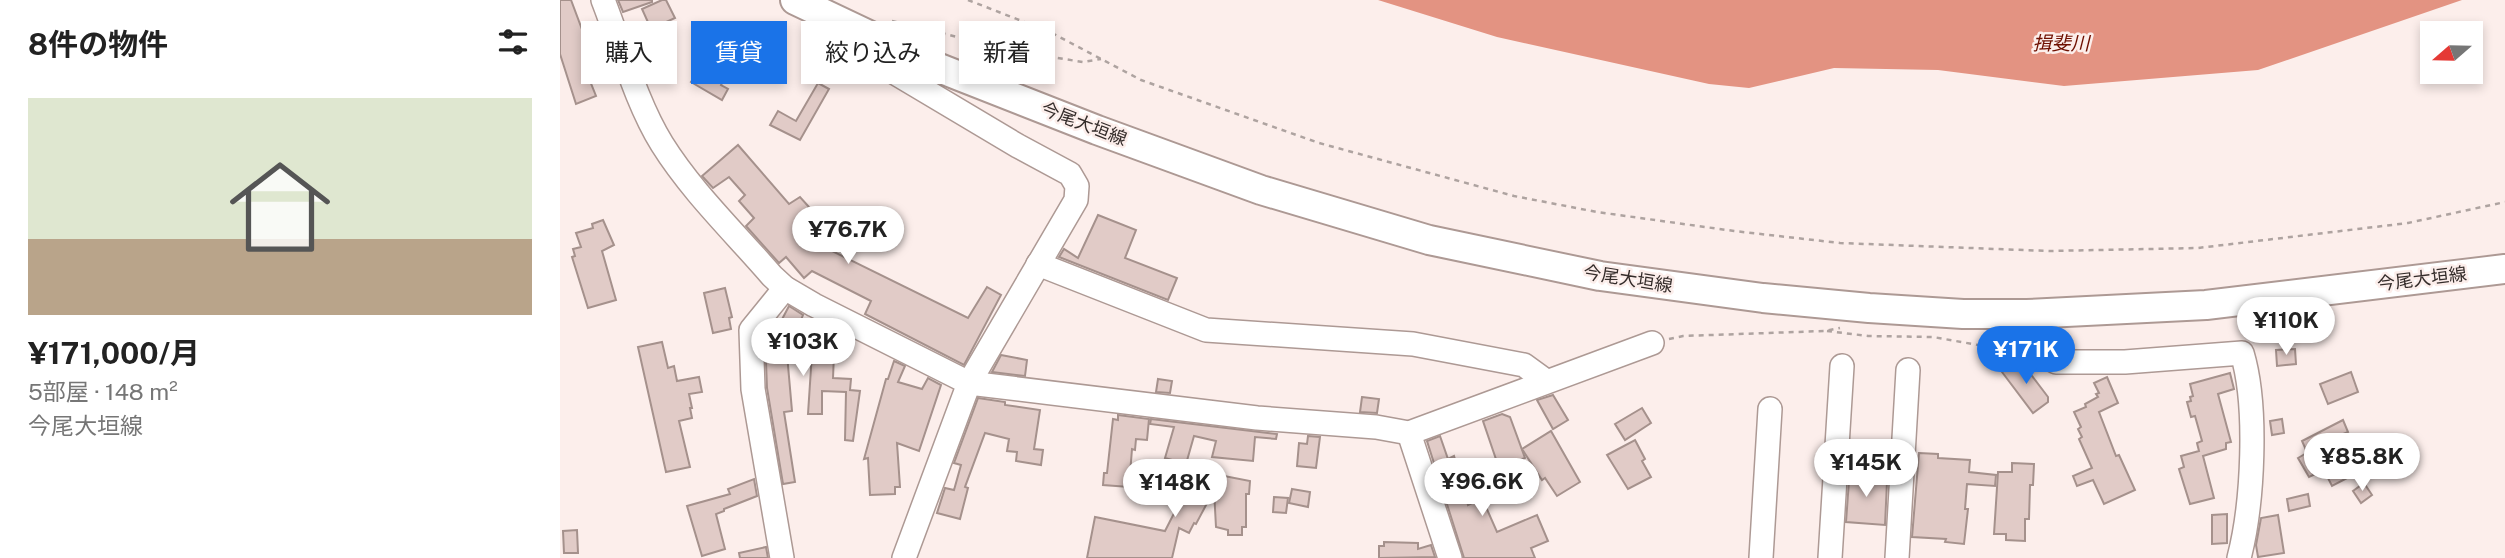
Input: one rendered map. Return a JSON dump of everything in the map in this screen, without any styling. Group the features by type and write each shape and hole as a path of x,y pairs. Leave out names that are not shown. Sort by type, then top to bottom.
{"main road":[{"name":"今尾大垣線","path":"795,0 839,21"},
{"name":"今尾大垣線","path":"945,70 1261,190 1429,240 1611,277 1763,298 1963,314 2027,314 2206,305 2505,268"}],"street":[{"path":"603,0 645,111 661,143 684,175 785,288 969,383 1257,418 1376,427 1409,433 1652,343"},
{"path":"904,558 969,383 1076,200 1077,186 1070,174 914,84"},
{"path":"1038,264 1206,330 1413,344 1524,365 1546,381"},
{"path":"782,558 753,389 751,330 785,288"},
{"path":"2047,356 2056,362 2125,362 2242,353 2247,370 2251,443 2249,503 2239,558"},
{"path":"1830,558 1842,366"},
{"path":"1897,558 1908,370"},
{"path":"1761,558 1770,409"},
{"path":"1409,433 1450,558"}],"path":[{"path":"968,0 1050,32 1141,80 1319,144 1514,196 1598,212 1840,243 2049,251 2198,248 2408,223 2505,202"},
{"path":"881,18 1020,52 1083,62 1101,59"},
{"path":"1652,343 1683,336 1824,331 1847,327"},
{"path":"1824,331 1868,336 1933,337 2047,356"}],"water":[{"name":"揖斐川","path":"1378,0 2462,0 2258,70 2064,86 1938,70 1834,68 1749,88 1709,84 1497,37"}],"building":[{"path":"560,0 571,0 581,27 581,84 591,84 596,96 576,104 560,54"},
{"path":"618,0 652,0 652,2 623,12"},
{"path":"666,0 675,18 668,21 647,21 642,9"},
{"path":"694,84 722,84 728,89 722,100"},
{"path":"817,84 829,89 800,140 770,125 778,111 796,121"},
{"path":"738,145 789,204 800,197 809,207 800,216 828,249 968,318 987,287 1001,295 964,365 865,314 871,301 812,271 804,278 786,257 779,263 746,226 754,218 739,201 745,195 729,177 713,188 702,176"},
{"path":"1098,215 1136,230 1125,258 1177,278 1168,300 1059,257 1064,249 1078,258"},
{"path":"603,220 614,245 602,251 616,300 588,308 572,257 575,256 573,249 581,247 576,233 593,228 592,224"},
{"path":"725,288 732,317 729,318 731,329 713,333 704,293"},
{"path":"789,306 803,315 801,320 843,335 834,354 833,378 851,379 850,390 860,391 853,441 845,440 846,392 822,391 822,414 808,414 812,353 787,354 792,411 784,412 795,482 783,484 767,388 765,335 771,328 778,327"},
{"path":"662,342 668,368 674,366 677,381 699,377 702,392 689,394 692,418 679,421 690,467 666,472 638,347"},
{"path":"2295,349 2296,364 2277,366 2276,350"},
{"path":"1001,355 1027,360 1025,376 992,372"},
{"path":"894,361 905,366 898,382 922,389 928,378 941,385 919,451 897,443 900,487 895,487 895,494 870,495 868,458 864,459 886,379"},
{"path":"2012,364 2029,365 2029,372 2048,397 2048,402 2033,413 2002,372"},
{"path":"2351,372 2358,392 2328,404 2320,384"},
{"path":"2230,373 2234,389 2218,394 2231,442 2226,443 2226,449 2203,456 2214,498 2190,504 2179,469 2184,467 2181,456 2199,451 2197,443 2202,441 2195,416 2191,417 2187,402 2191,401 2190,397 2193,396 2190,384"},
{"path":"2107,377 2118,403 2099,412 2116,456 2119,455 2135,490 2104,504 2093,480 2077,486 2073,476 2092,468 2079,439 2082,437 2078,429 2081,427 2074,412 2086,407 2085,404 2098,397 2094,383"},
{"path":"1158,379 1172,381 1170,393 1156,392"},
{"path":"1553,395 1568,420 1553,429 1537,400"},
{"path":"1362,397 1379,399 1377,413 1360,412"},
{"path":"978,398 1040,410 1034,449 1043,450 1041,465 1016,461 1017,452 1007,451 1009,439 985,433 965,487 968,488 960,519 937,513 945,488 954,490 961,465 954,463"},
{"path":"1642,408 1651,423 1625,440 1615,424"},
{"path":"1502,414 1510,417 1525,458 1499,468 1483,421"},
{"path":"1118,415 1149,419 1147,440 1136,439 1135,450 1132,449 1129,487 1103,485 1104,473 1107,473 1113,419 1118,420"},
{"path":"1151,419 1277,434 1276,439 1255,437 1253,461 1212,457 1216,441 1194,436 1186,464 1165,458 1174,427 1150,424"},
{"path":"2282,419 2284,433 2272,435 2270,421"},
{"path":"2343,420 2348,432 2336,437 2347,459 2343,460 2351,476 2332,486 2324,470 2309,477 2298,458 2310,451 2309,448 2306,450 2302,441"},
{"path":"1551,431 1580,482 1557,496 1545,478 1542,480 1522,449"},
{"path":"1308,436 1320,437 1316,468 1297,466 1299,443 1307,444"},
{"path":"1440,436 1448,459 1454,456 1468,505 1482,498 1497,532 1537,515 1548,541 1531,548 1535,558 1464,558 1427,441"},
{"path":"1635,440 1651,477 1628,489 1607,455"},
{"path":"1919,453 1938,454 1938,458 1970,460 1969,472 1996,475 1995,486 1967,484 1965,509 1968,509 1964,544 1945,542 1946,539 1912,537"},
{"path":"1494,459 1499,474 1484,479 1479,464"},
{"path":"1189,462 1214,474 1250,481 1249,494 1246,494 1246,527 1242,527 1242,535 1228,535 1228,530 1216,527 1214,490 1189,533 1179,528 1172,558 1087,558 1095,517 1165,531 1191,480 1182,476"},
{"path":"2012,463 2034,464 2029,519 2025,519 2025,541 2006,540 2006,534 1994,534 1998,472 2012,472"},
{"path":"1850,467 1866,468 1865,476 1869,476 1869,481 1887,482 1885,525 1846,522"},
{"path":"754,479 757,496 716,514 725,549 702,556 687,506 730,494 728,489"},
{"path":"2364,483 2372,495 2361,503 2353,491"},
{"path":"1292,489 1310,492 1308,507 1289,503"},
{"path":"2308,494 2310,506 2289,511 2287,499"},
{"path":"1274,497 1288,498 1286,513 1273,512"},
{"path":"2227,514 2227,543 2212,544 2212,515"},
{"path":"2278,515 2284,553 2258,557 2256,545 2261,518"},
{"path":"577,530 578,553 564,553 563,531"},
{"path":"1384,542 1418,543 1418,549 1431,545 1435,557 1379,558 1379,546 1384,546"},
{"path":"766,547 768,558 740,558 739,553"}]}
